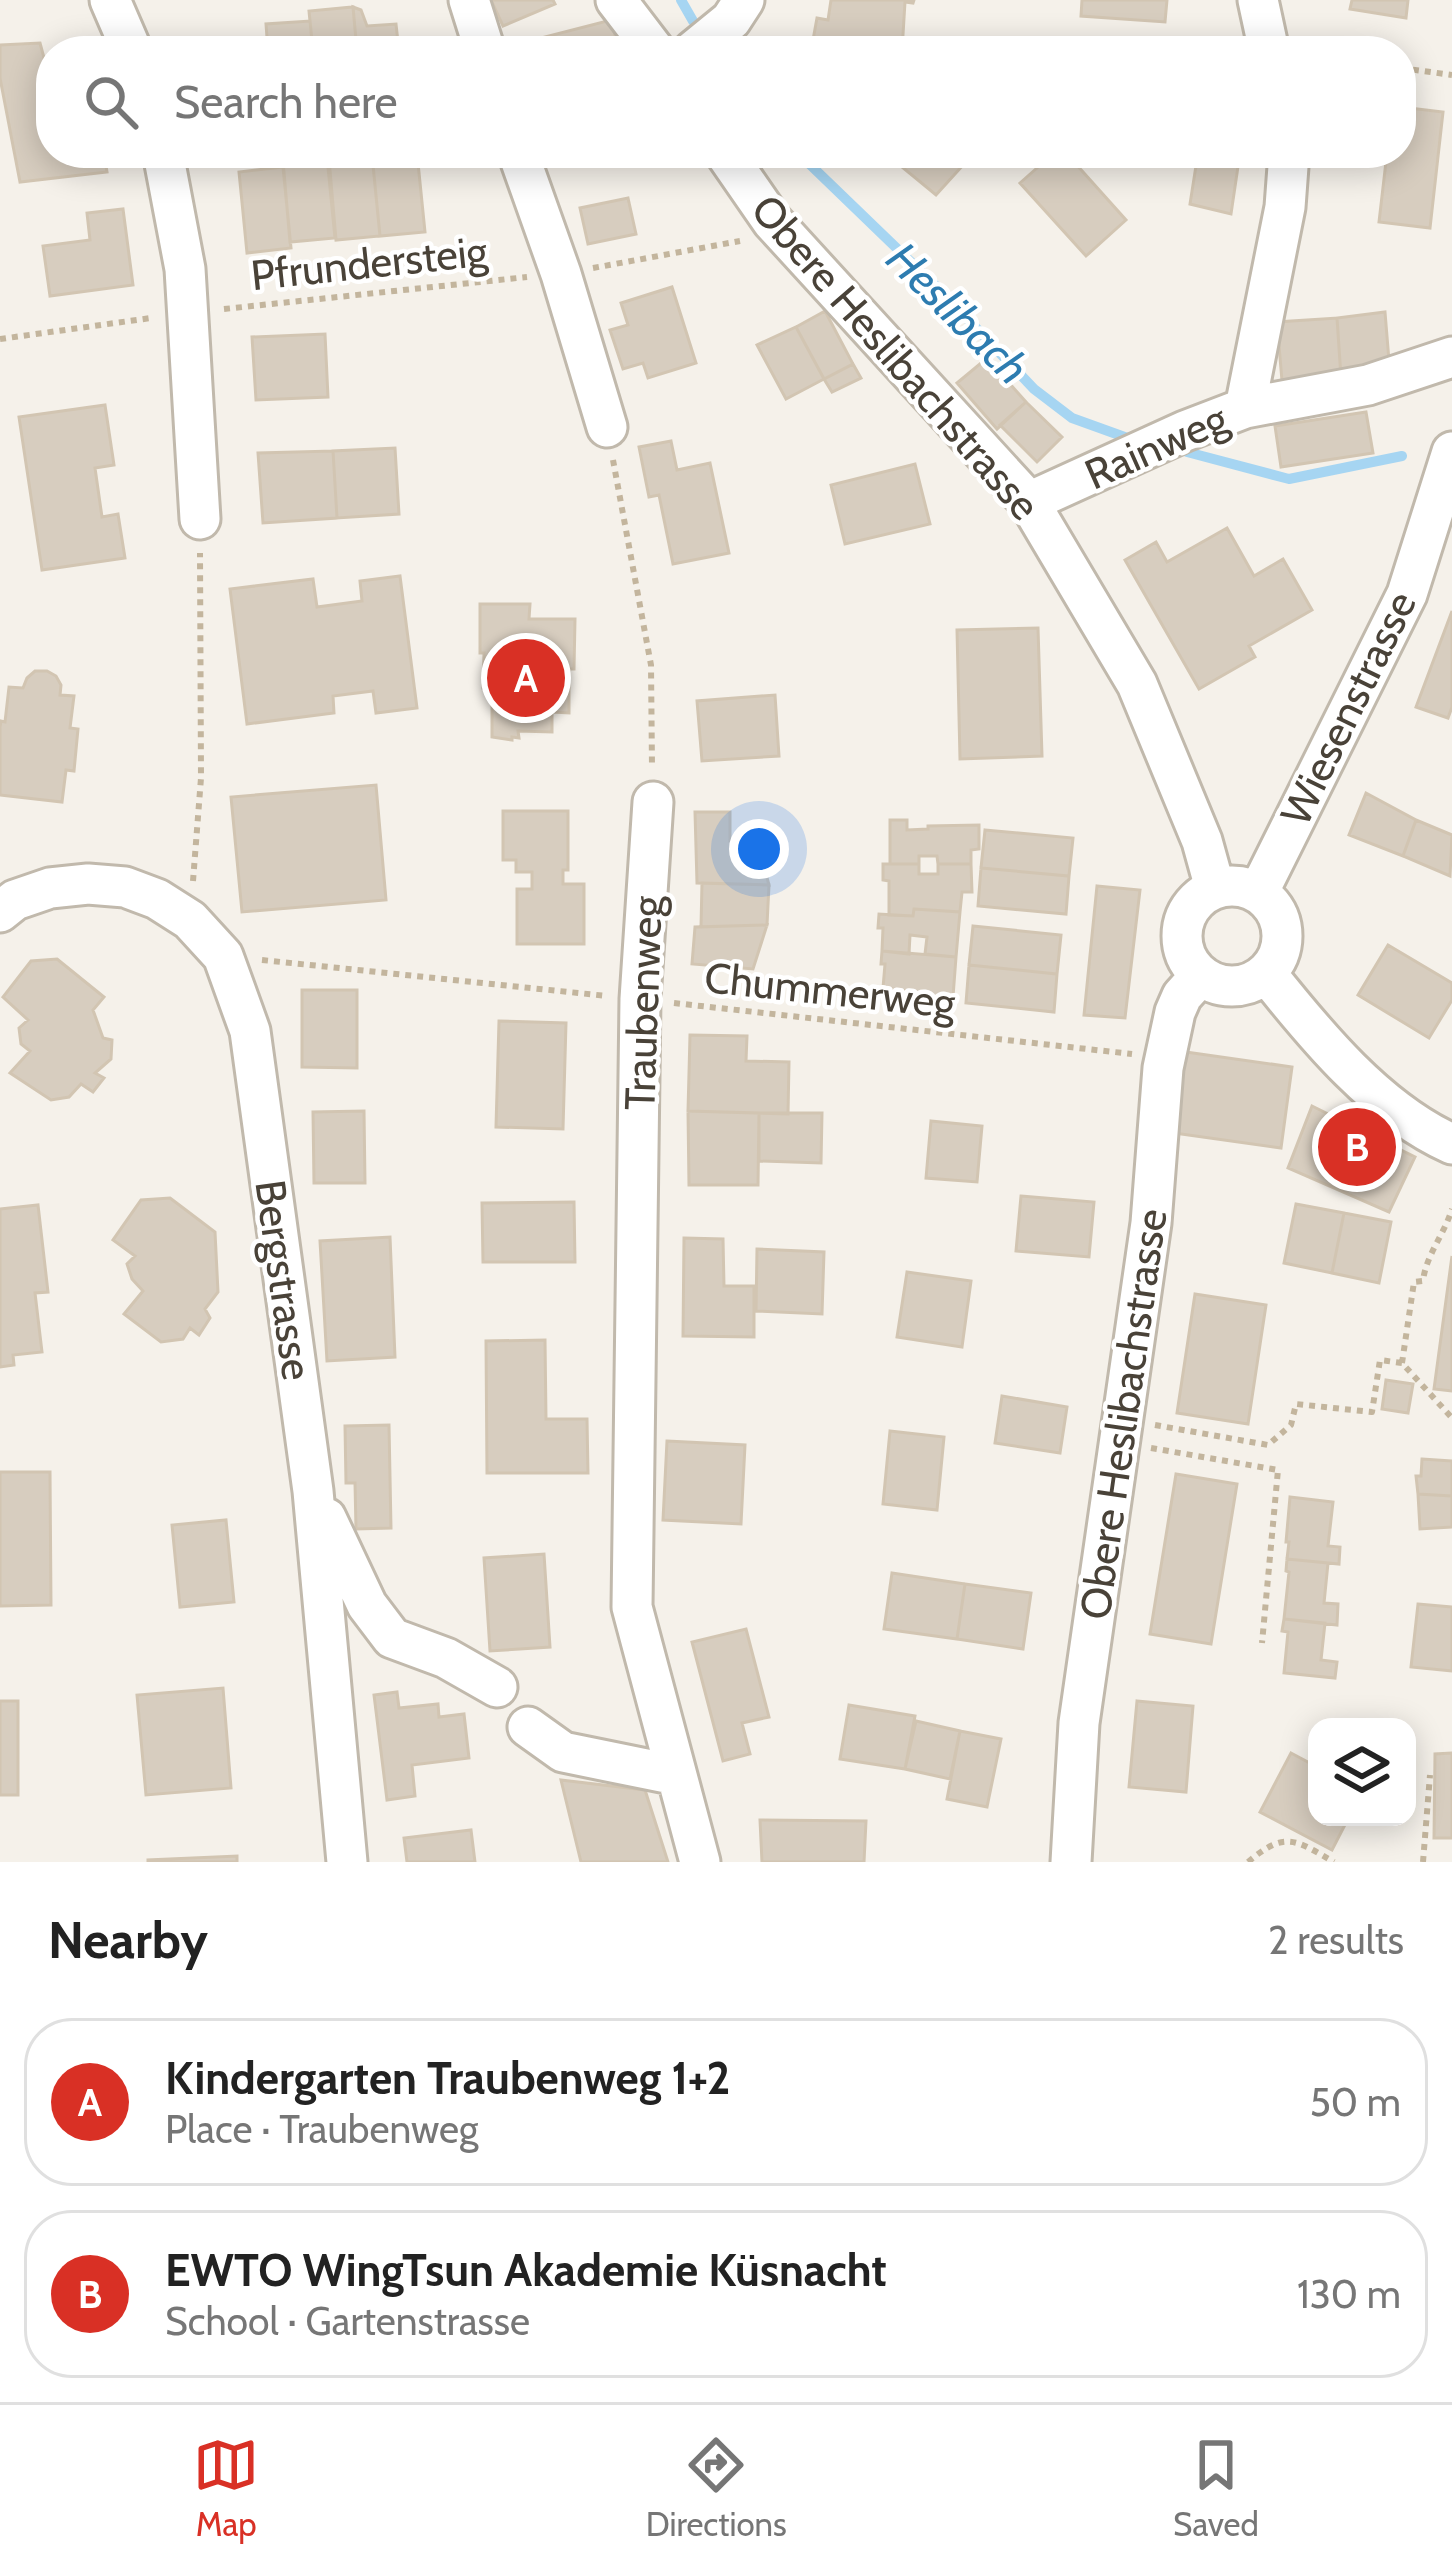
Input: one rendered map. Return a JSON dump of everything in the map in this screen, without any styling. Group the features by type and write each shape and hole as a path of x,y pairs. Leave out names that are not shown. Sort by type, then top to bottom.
{"street":[{"path":"110,0 126,36"},
{"path":"469,0 480,36"},
{"path":"616,0 644,36"},
{"path":"711,36 731,20 744,0"},
{"path":"1258,0 1266,36"},
{"path":"166,168 185,269 200,519"},
{"path":"523,168 607,427"},
{"name":"Obere Heslibachstrasse","path":"735,168 772,221 1029,502 1137,684 1202,841 1215,888"},
{"name":"Rainweg","path":"1029,502 1185,430 1245,408 1285,207 1288,168"},
{"path":"1245,408 1367,385 1452,357"},
{"name":"Wiesenstrasse","path":"1258,893 1407,594 1452,452"},
{"name":"Traubenweg","path":"652,802 640,999 632,1607 700,1862"},
{"name":"Bergstrasse","path":"0,912 15,900 50,888 125,887 157,899 190,920 223,956 250,1031 314,1491 347,1862"},
{"path":"1244,887 1258,893 1272,905 1282,940 1266,974 1234,986 1201,975 1183,946 1188,911 1215,888 1244,887"},
{"path":"1266,974 1382,1101 1452,1144"},
{"name":"Obere Heslibachstrasse","path":"1071,1862 1079,1723 1151,1223 1163,1068 1175,1012 1201,975"},
{"path":"314,1491 368,1605 392,1637 446,1658 497,1687"},
{"path":"528,1727 563,1751 676,1775"}],"path":[{"path":"1416,70 1452,75"},
{"name":"Pfrundersteig","path":"0,339 188,313 561,274 744,240"},
{"path":"607,427 651,665 652,802"},
{"path":"190,920 201,778 200,519"},
{"name":"Chummerweg","path":"223,956 1144,1056"},
{"path":"1402,1363 1414,1282 1423,1282 1425,1262 1452,1209"},
{"path":"1121,1431 1268,1445 1291,1424 1296,1404 1372,1412 1379,1360 1402,1363 1452,1418"},
{"path":"1121,1431 1278,1470 1262,1643"},
{"path":"1424,1862 1430,1775"},
{"path":"1248,1862 1270,1845 1296,1841 1334,1862"}],"building":[{"path":"491,0 553,0 555,4 503,26"},
{"path":"831,0 914,0 905,2 903,36 814,36 817,18 828,20"},
{"path":"1082,0 1167,0 1165,22 1081,16"},
{"path":"1352,0 1408,0 1406,18 1350,9"},
{"path":"353,7 356,36 312,36 309,11"},
{"path":"353,7 361,10 367,26 396,24 397,36 356,36"},
{"path":"611,20 615,36 549,36"},
{"path":"310,21 312,36 267,36 266,24"},
{"path":"36,43 36,168 106,168 107,172 20,182 0,78 0,45"},
{"path":"1416,109 1443,112 1430,228 1379,222 1385,168 1416,168"},
{"path":"283,168 291,248 247,253 239,172"},
{"path":"284,168 328,168 335,238 290,242"},
{"path":"330,168 373,168 380,236 336,240"},
{"path":"373,168 419,168 425,232 380,236"},
{"path":"903,168 960,168 936,195"},
{"path":"1037,168 1079,168 1126,220 1086,256 1020,183"},
{"path":"1196,168 1238,168 1231,214 1190,204"},
{"path":"628,198 636,234 588,244 580,208"},
{"path":"123,209 133,285 50,296 43,246 90,240 87,213"},
{"path":"672,287 696,363 648,378 643,363 623,369 610,330 628,325 621,303"},
{"path":"825,311 853,364 824,379 796,327"},
{"path":"1385,312 1390,373 1341,377 1337,318"},
{"path":"1337,318 1341,377 1282,381 1277,322"},
{"path":"796,327 824,379 786,399 757,345"},
{"path":"325,334 328,397 256,400 252,337"},
{"path":"987,358 1026,402 997,429 957,383"},
{"path":"853,364 861,378 832,392 824,379"},
{"path":"1026,402 1062,437 1037,462 1000,425"},
{"path":"105,405 114,465 95,468 102,517 118,514 125,558 42,570 19,417"},
{"path":"1366,412 1373,453 1281,467 1275,426"},
{"path":"671,441 677,470 710,463 729,553 673,564 659,495 649,497 639,447"},
{"path":"395,448 399,514 337,518 333,451"},
{"path":"333,451 337,518 263,523 258,453"},
{"path":"915,464 930,524 845,544 831,485"},
{"path":"1227,528 1254,576 1283,559 1312,610 1249,646 1255,657 1199,689 1125,560 1156,542 1167,562"},
{"path":"400,576 417,708 376,713 373,691 333,696 334,713 247,724 230,589 313,579 317,607 362,601 360,581"},
{"path":"480,604 530,604 529,619 575,619 569,713 552,712 552,732 518,731 519,738 512,740 492,737 492,688 483,688"},
{"path":"1452,611 1452,707 1448,718 1416,707"},
{"path":"1038,628 1042,756 960,759 957,630"},
{"path":"35,671 56,676 60,695 74,696 70,728 78,729 74,771 66,770 62,802 0,795 0,727 5,722 9,687 23,688"},
{"path":"775,695 779,756 702,761 697,701"},
{"path":"376,785 386,900 242,912 231,797"},
{"path":"1366,793 1416,820 1403,856 1349,835"},
{"path":"503,811 568,811 568,870 563,870 563,884 584,884 584,944 517,944 517,889 532,889 532,872 516,872 516,860 503,860"},
{"path":"695,812 730,812 730,841 756,836 769,885 697,883"},
{"path":"890,820 907,820 907,830 979,825 979,849 971,850 971,864 938,864 937,856 919,856 919,864 890,864"},
{"path":"1416,820 1452,835 1450,876 1403,856"},
{"path":"985,830 1073,838 1069,876 981,868"},
{"path":"883,864 919,864 919,874 938,874 938,864 971,864 972,892 962,892 960,912 914,909 913,916 889,915 889,881 883,880"},
{"path":"981,868 1069,876 1066,914 978,906"},
{"path":"702,883 769,885 767,925 701,927"},
{"path":"1097,886 1140,890 1125,1018 1084,1015"},
{"path":"914,909 960,912 956,957 925,954 927,937 910,935 909,954 882,951 879,914 913,916"},
{"path":"767,925 753,969 692,964 695,927"},
{"path":"973,926 1061,935 1057,974 969,965"},
{"path":"1388,945 1452,983 1452,1000 1429,1038 1358,995"},
{"path":"882,951 956,957 953,997 883,988"},
{"path":"57,959 104,997 93,1010 103,1038 112,1040 111,1059 95,1073 104,1078 93,1092 81,1084 69,1097 51,1100 10,1073 30,1051 21,1044 19,1028 28,1020 3,997 31,961"},
{"path":"969,965 1057,974 1054,1012 966,1003"},
{"path":"302,990 357,990 357,1068 302,1067"},
{"path":"499,1021 566,1023 563,1129 496,1127"},
{"path":"690,1035 747,1036 746,1061 789,1062 788,1114 688,1111"},
{"path":"1186,1052 1292,1067 1281,1148 1174,1133"},
{"path":"1312,1106 1415,1157 1389,1212 1288,1168"},
{"path":"364,1111 365,1183 314,1183 313,1112"},
{"path":"688,1111 759,1113 758,1185 689,1185"},
{"path":"759,1113 822,1113 821,1163 759,1161"},
{"path":"931,1121 982,1126 977,1182 926,1178"},
{"path":"1021,1196 1094,1202 1089,1257 1016,1251"},
{"path":"170,1198 215,1232 218,1292 205,1309 210,1318 199,1335 190,1328 183,1339 161,1342 124,1314 143,1291 127,1264 135,1256 113,1240 141,1200"},
{"path":"574,1202 575,1262 483,1262 482,1203"},
{"path":"1296,1204 1344,1213 1332,1273 1284,1263"},
{"path":"38,1205 48,1292 35,1293 42,1352 13,1355 14,1365 0,1367 0,1209"},
{"path":"1344,1213 1391,1222 1379,1283 1332,1273"},
{"path":"390,1237 395,1357 327,1361 320,1241"},
{"path":"684,1238 723,1239 724,1286 754,1286 754,1337 683,1336"},
{"path":"757,1249 824,1252 822,1314 756,1311"},
{"path":"1452,1256 1452,1391 1434,1389"},
{"path":"907,1272 971,1281 962,1347 897,1337"},
{"path":"1195,1294 1266,1305 1248,1424 1177,1413"},
{"path":"545,1340 546,1419 587,1419 588,1473 487,1473 486,1341"},
{"path":"1386,1380 1413,1384 1408,1413 1382,1409"},
{"path":"1002,1396 1067,1407 1060,1453 995,1443"},
{"path":"389,1425 391,1528 356,1529 355,1483 346,1483 345,1426"},
{"path":"890,1431 944,1437 937,1510 883,1504"},
{"path":"667,1441 745,1445 741,1524 663,1520"},
{"path":"1422,1459 1452,1461 1452,1496 1418,1494 1416,1476 1421,1476"},
{"path":"0,1472 50,1472 51,1605 0,1606"},
{"path":"1176,1474 1237,1484 1211,1644 1150,1634"},
{"path":"1418,1494 1452,1496 1452,1527 1420,1529"},
{"path":"1290,1497 1333,1502 1328,1546 1340,1547 1339,1564 1287,1559"},
{"path":"226,1520 234,1602 180,1607 172,1525"},
{"path":"544,1554 550,1647 490,1651 484,1558"},
{"path":"1287,1559 1328,1563 1324,1603 1338,1604 1337,1625 1284,1619"},
{"path":"892,1573 965,1584 957,1639 884,1629"},
{"path":"965,1584 1031,1593 1023,1649 957,1639"},
{"path":"1418,1604 1452,1607 1452,1671 1411,1667"},
{"path":"1284,1619 1325,1623 1321,1660 1337,1662 1335,1678 1284,1673 1288,1632 1282,1631"},
{"path":"746,1629 769,1717 742,1723 750,1754 723,1761 692,1642"},
{"path":"223,1688 231,1788 146,1795 137,1695"},
{"path":"397,1692 399,1708 438,1704 439,1717 464,1714 469,1758 412,1765 415,1796 387,1800 374,1695"},
{"path":"0,1701 18,1701 18,1795 0,1795"},
{"path":"1137,1701 1193,1706 1186,1792 1129,1787"},
{"path":"849,1705 915,1716 905,1769 840,1759"},
{"path":"916,1721 960,1731 950,1779 905,1769"},
{"path":"960,1731 1001,1739 987,1807 947,1799"},
{"path":"1291,1753 1308,1762 1308,1826 1344,1826 1332,1850 1260,1812"},
{"path":"1452,1753 1452,1838 1434,1838 1435,1754"},
{"path":"561,1780 645,1790 668,1862 581,1862"},
{"path":"760,1820 866,1821 864,1862 762,1862"},
{"path":"471,1830 475,1862 407,1862 404,1838"},
{"path":"237,1856 237,1862 148,1862 148,1860"}],"waterway":[{"name":"Heslibach","path":"681,0 693,21"},
{"name":"Heslibach","path":"814,168 1034,389 1072,418 1133,440"},
{"name":"Heslibach","path":"1187,452 1289,479 1402,456"}],"place":[{"name":"Kindergarten Traubenweg 1+2","path":"526,678"},
{"name":"EWTO WingTsun Akademie Küsnacht","path":"1357,1147"}]}
